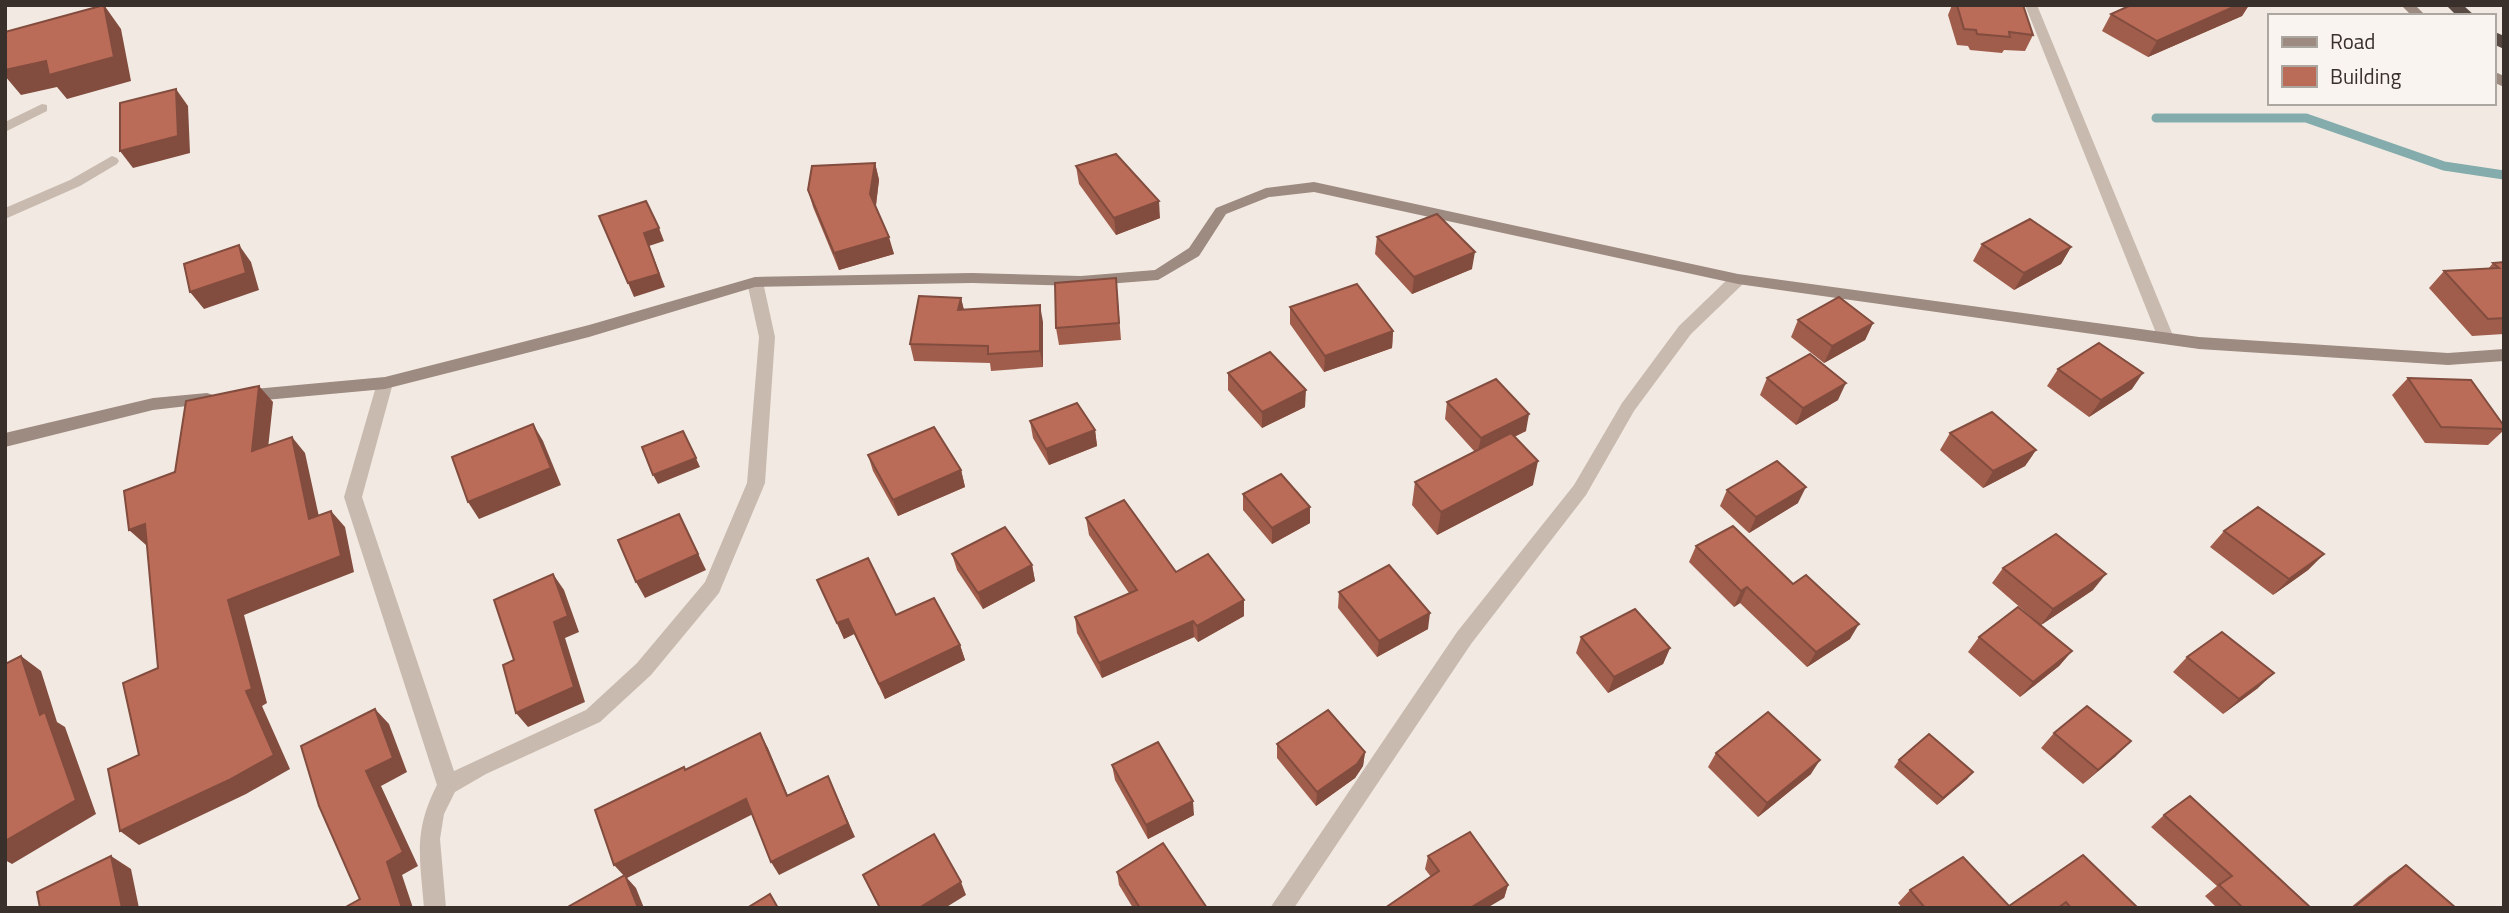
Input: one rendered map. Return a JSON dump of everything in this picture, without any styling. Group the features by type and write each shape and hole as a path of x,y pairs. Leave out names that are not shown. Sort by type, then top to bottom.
{"street":[{"path":"2031,5 2166,338"},
{"path":"5,128 42,108"},
{"path":"5,214 75,183 112,161"},
{"path":"5,440 153,404 385,383 589,331 755,282 972,278 1081,281 1158,275 1195,252 1221,211 1266,193 1314,187 1738,279 2166,338 2448,359 2504,355"},
{"path":"1281,908 1464,638 1580,490 1628,407 1685,330 1738,279"},
{"path":"435,908 429,839 434,813 448,785 479,767 593,716 644,668 712,587 756,484 766,337 755,282"},
{"path":"385,383 354,497 448,785"}],"building":[{"path":"104,5 114,57 49,75 46,61 5,70 5,32"},
{"path":"1957,5 2023,5 2033,35 2009,32 2010,37 1977,34 1976,30 1964,29"},
{"path":"2131,5 2238,5 2157,41 2111,14"},
{"path":"176,89 178,136 120,151 120,103"},
{"path":"1116,154 1159,201 1114,218 1076,166"},
{"path":"875,163 870,194 889,237 834,253 808,190 812,166"},
{"path":"646,201 659,228 644,233 659,274 628,283 599,216"},
{"path":"1437,214 1475,252 1414,277 1377,237"},
{"path":"2030,219 2071,247 2024,273 1982,244"},
{"path":"239,245 246,273 190,292 184,264"},
{"path":"2504,262 2504,318 2488,319 2444,271 2499,268 2493,263"},
{"path":"1116,278 1119,323 1056,328 1055,283"},
{"path":"1357,284 1393,331 1325,356 1290,307"},
{"path":"919,296 961,298 958,310 1040,305 1040,351 988,354 988,346 910,344"},
{"path":"1839,297 1873,323 1832,346 1798,320"},
{"path":"2099,343 2143,373 2101,400 2058,369"},
{"path":"1270,352 1306,390 1262,412 1228,373"},
{"path":"1810,354 1846,383 1803,408 1767,378"},
{"path":"2408,378 2471,380 2504,429 2441,427"},
{"path":"1496,379 1529,414 1481,438 1447,402"},
{"path":"259,386 252,451 292,437 309,519 331,511 341,556 228,600 252,689 246,691 274,755 229,780 120,831 108,769 139,755 123,683 158,668 145,524 129,530 124,491 175,472 186,401"},
{"path":"1077,403 1095,430 1046,449 1030,421"},
{"path":"1992,412 2036,450 1993,471 1950,433"},
{"path":"533,424 551,468 468,502 452,457"},
{"path":"934,427 961,470 893,500 868,455"},
{"path":"683,431 696,458 653,475 642,447"},
{"path":"1511,433 1538,461 1441,512 1415,482"},
{"path":"1777,461 1806,487 1756,517 1727,490"},
{"path":"1281,474 1310,507 1272,528 1243,494"},
{"path":"1124,500 1176,572 1208,554 1244,600 1197,626 1193,621 1099,663 1075,617 1137,590 1086,518"},
{"path":"2258,507 2324,554 2289,579 2224,531"},
{"path":"679,514 698,554 636,582 618,540"},
{"path":"1733,526 1793,584 1806,575 1859,624 1816,652 1747,587 1741,591 1696,546"},
{"path":"1005,527 1032,565 978,593 952,554"},
{"path":"2056,534 2106,574 2053,609 2003,568"},
{"path":"868,558 896,615 934,598 960,645 879,684 848,619 837,623 817,580"},
{"path":"1389,565 1430,613 1379,641 1339,592"},
{"path":"553,574 568,616 554,622 574,687 516,713 503,665 514,660 494,600"},
{"path":"2018,607 2072,651 2033,682 1979,637"},
{"path":"1635,609 1670,648 1614,677 1581,637"},
{"path":"2222,632 2274,673 2239,699 2187,657"},
{"path":"21,656 40,715 45,712 76,800 5,841 5,664"},
{"path":"2087,706 2131,741 2098,770 2054,733"},
{"path":"375,709 393,758 366,771 403,852 387,862 402,908 344,908 360,899 319,806 301,746"},
{"path":"1328,710 1365,752 1357,764 1317,792 1277,744"},
{"path":"1768,712 1820,760 1767,803 1716,753"},
{"path":"760,733 787,796 828,776 848,824 771,862 746,799 614,865 595,810"},
{"path":"1929,734 1973,772 1943,798 1899,760"},
{"path":"1158,742 1193,801 1146,825 1112,765"},
{"path":"2190,796 2311,908 2243,908 2219,885 2232,876 2164,815"},
{"path":"1470,832 1508,885 1470,908 1385,908 1439,871 1428,856"},
{"path":"934,834 961,882 919,908 880,908 863,875"},
{"path":"1163,843 1207,908 1140,908 1117,872"},
{"path":"2083,855 2138,908 2071,908 2066,902 2058,908 1925,908 1910,890 1963,857 2009,906"},
{"path":"111,856 122,908 40,908 37,892"},
{"path":"2406,865 2456,908 2353,908"},
{"path":"625,875 638,908 566,908"},
{"path":"770,894 778,908 747,908"}],"waterway":[{"path":"2156,118 2306,118 2444,166 2504,175"}]}
